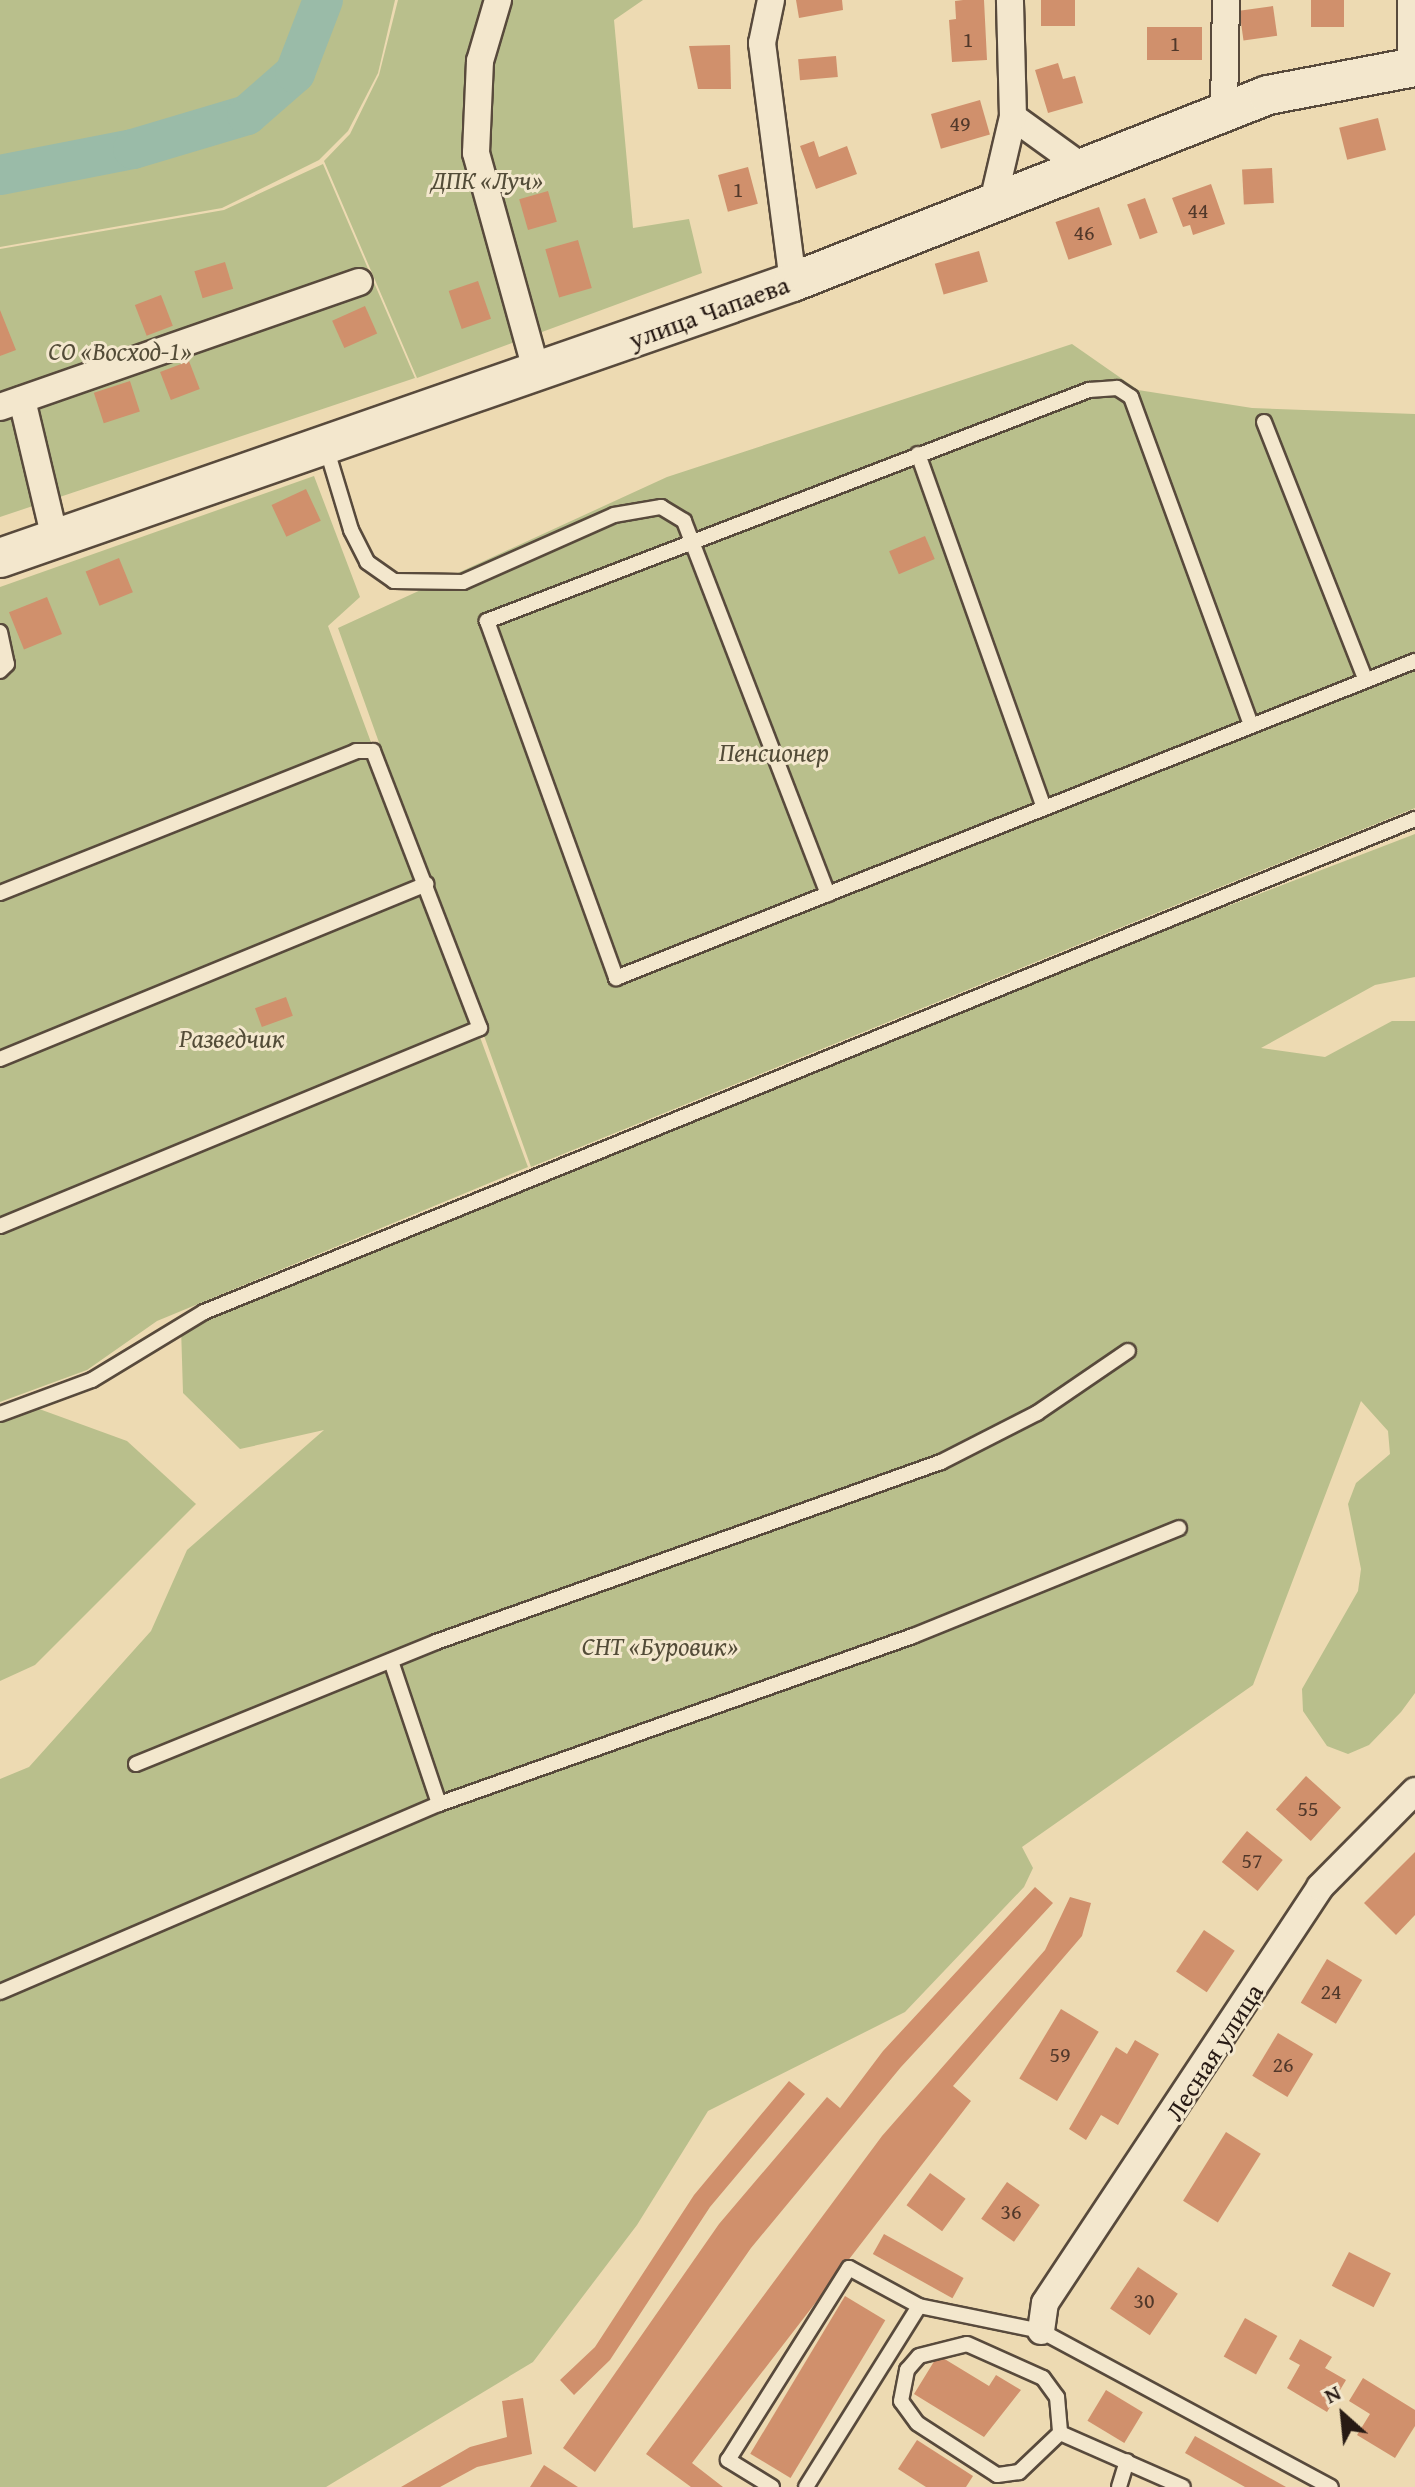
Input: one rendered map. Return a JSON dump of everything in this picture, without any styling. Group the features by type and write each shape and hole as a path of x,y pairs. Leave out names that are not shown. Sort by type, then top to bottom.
{"street":[{"path":"498,0 480,61 476,153 537,373"},
{"path":"771,0 762,43 793,282"},
{"path":"993,202 1013,117 1010,0"},
{"path":"1224,111 1226,0"},
{"path":"1411,0 1413,67"},
{"name":"улица Чапаева","path":"0,558 793,282 1224,111 1317,80 1413,67"},
{"path":"1013,117 1082,167"},
{"path":"55,539 11,404 359,282"},
{"name":"Лесная улица","path":"1041,2331 1045,2303 1320,1887 1415,1791"}],"lane":[{"path":"1250,722 1131,397 1117,388 1089,390 695,538 487,621 616,978 1250,722 1415,661"},
{"path":"1264,422 1365,679"},
{"path":"326,446 361,551 394,581 463,582 614,515 661,507 695,538 828,894"},
{"path":"918,454 1044,807"},
{"path":"0,632 7,664 0,671"},
{"path":"0,893 365,751 382,762 480,1028 0,1226"},
{"path":"0,1414 92,1380 204,1312 1415,819"},
{"path":"0,1059 427,884"},
{"path":"136,1764 391,1661 941,1462 1037,1413 1128,1351"},
{"path":"0,1992 439,1804 913,1636 1179,1528"},
{"path":"391,1661 439,1804"},
{"path":"772,2487 728,2460 849,2268 919,2306 1041,2331 1331,2487"},
{"path":"806,2487 919,2306"},
{"path":"967,2344 1043,2378 1057,2397 1060,2433 1030,2467 997,2475 908,2414 901,2401 907,2370 936,2346 967,2344"},
{"path":"1060,2433 1183,2487"},
{"path":"1119,2487 1127,2461"}],"green space":[{"path":"0,0 395,0 378,73 348,131 319,160 222,208 0,247"},
{"name":"ДПК «Луч»","path":"398,0 643,0 614,20 633,228 689,219 702,273 417,378 324,161 350,134 379,75"},
{"name":"СО «Восход-1»","path":"323,164 415,378 0,517 0,249 224,210"},
{"name":"Пенсионер","path":"1072,344 1138,390 1252,408 1415,414 1415,808 531,1167 338,628 667,477"},
{"name":"Разведчик","path":"314,476 360,597 328,626 528,1167 157,1321 87,1370 0,1402 0,587"},
{"name":"СНТ «Буровик»","path":"1415,834 1415,977 1375,985 1261,1048 1325,1057 1392,1021 1415,1021 1415,1693 1401,1712 1369,1745 1348,1754 1327,1746 1303,1711 1302,1689 1358,1591 1361,1569 1348,1504 1356,1483 1390,1454 1388,1431 1361,1401 1253,1685 1022,1847 1033,1868 1024,1887 905,2012 708,2111 637,2225 533,2362 326,2487 0,2487 0,1779 29,1767 151,1631 187,1550 324,1430 240,1449 183,1393 181,1327 871,1043"},
{"path":"31,1406 127,1441 196,1504 35,1665 0,1681 0,1418"}],"building":[{"path":"796,0 842,0 843,10 799,18"},
{"path":"984,0 987,60 952,62 949,20 956,19 955,1"},
{"path":"1041,0 1075,0 1075,26 1041,26"},
{"path":"1311,0 1344,0 1344,27 1311,27"},
{"path":"1273,6 1277,36 1244,40 1239,11"},
{"path":"1147,27 1202,27 1202,60 1147,60"},
{"path":"730,45 731,89 698,89 689,46"},
{"path":"836,56 838,77 800,80 798,59"},
{"path":"1058,63 1063,79 1075,76 1083,103 1048,113 1035,70"},
{"path":"980,100 990,135 941,149 931,114"},
{"path":"1378,118 1386,150 1347,160 1339,128"},
{"path":"814,141 819,157 847,146 857,174 816,189 800,146"},
{"path":"748,167 758,204 728,212 718,175"},
{"path":"1272,168 1274,203 1244,205 1242,170"},
{"path":"1211,184 1225,224 1193,235 1190,225 1183,227 1172,198"},
{"path":"548,191 557,222 528,230 519,199"},
{"path":"1145,198 1158,233 1140,239 1127,204"},
{"path":"1099,207 1112,245 1069,260 1056,222"},
{"path":"578,240 592,288 559,297 545,249"},
{"path":"979,251 988,282 944,294 935,264"},
{"path":"225,262 233,289 203,298 194,271"},
{"path":"478,281 491,319 462,329 449,291"},
{"path":"161,295 173,326 147,336 135,305"},
{"path":"365,306 377,333 344,348 332,321"},
{"path":"0,310 16,350 0,356"},
{"path":"189,361 200,389 171,400 160,372"},
{"path":"130,381 140,411 104,423 94,393"},
{"path":"306,489 321,521 286,537 272,505"},
{"path":"925,536 935,559 899,574 889,551"},
{"path":"119,558 133,592 99,606 86,571"},
{"path":"47,597 62,634 24,649 9,612"},
{"path":"286,997 293,1016 262,1027 255,1008"},
{"path":"1306,1776 1341,1807 1311,1841 1276,1809"},
{"path":"1247,1831 1283,1860 1258,1891 1222,1862"},
{"path":"1415,1852 1415,1915 1396,1935 1364,1903"},
{"path":"1035,1887 1053,1903 901,2067 751,2248 595,2472 563,2448 719,2224 827,2097 840,2108 883,2051"},
{"path":"1070,1897 1091,1903 1082,1936 953,2086 971,2101 692,2463 723,2487 691,2487 646,2454 882,2136 1045,1950"},
{"path":"1204,1930 1235,1951 1207,1992 1176,1971"},
{"path":"1327,1959 1362,1980 1336,2024 1301,2003"},
{"path":"1061,2009 1099,2032 1057,2101 1019,2078"},
{"path":"1278,2033 1313,2054 1287,2097 1252,2076"},
{"path":"1135,2040 1159,2054 1118,2125 1101,2115 1086,2140 1069,2129 1116,2047 1127,2054"},
{"path":"789,2081 805,2094 710,2207 610,2360 574,2395 560,2380 595,2347 694,2195"},
{"path":"1226,2132 1261,2154 1218,2222 1183,2201"},
{"path":"930,2173 966,2199 942,2231 906,2205"},
{"path":"1007,2182 1040,2205 1014,2242 981,2219"},
{"path":"884,2234 964,2278 952,2298 873,2254"},
{"path":"1349,2252 1391,2273 1374,2307 1332,2286"},
{"path":"1138,2267 1178,2294 1150,2335 1110,2308"},
{"path":"845,2296 885,2320 791,2478 750,2454"},
{"path":"1245,2318 1277,2336 1256,2374 1224,2356"},
{"path":"1300,2339 1332,2357 1325,2368 1346,2380 1327,2412 1287,2388 1300,2365 1289,2359"},
{"path":"938,2355 989,2386 996,2375 1021,2390 984,2437 914,2394"},
{"path":"1363,2378 1415,2410 1415,2426 1395,2458 1357,2435 1370,2414 1349,2401"},
{"path":"1106,2390 1143,2412 1124,2443 1087,2421"},
{"path":"523,2398 532,2454 477,2467 440,2487 401,2487 470,2447 507,2437 502,2401"},
{"path":"1195,2436 1286,2487 1245,2487 1185,2453"},
{"path":"917,2440 973,2476 966,2487 926,2487 898,2469"},
{"path":"544,2465 578,2487 530,2487"}],"waterway":[{"path":"0,175 133,149 247,115 295,73 323,0"}]}
